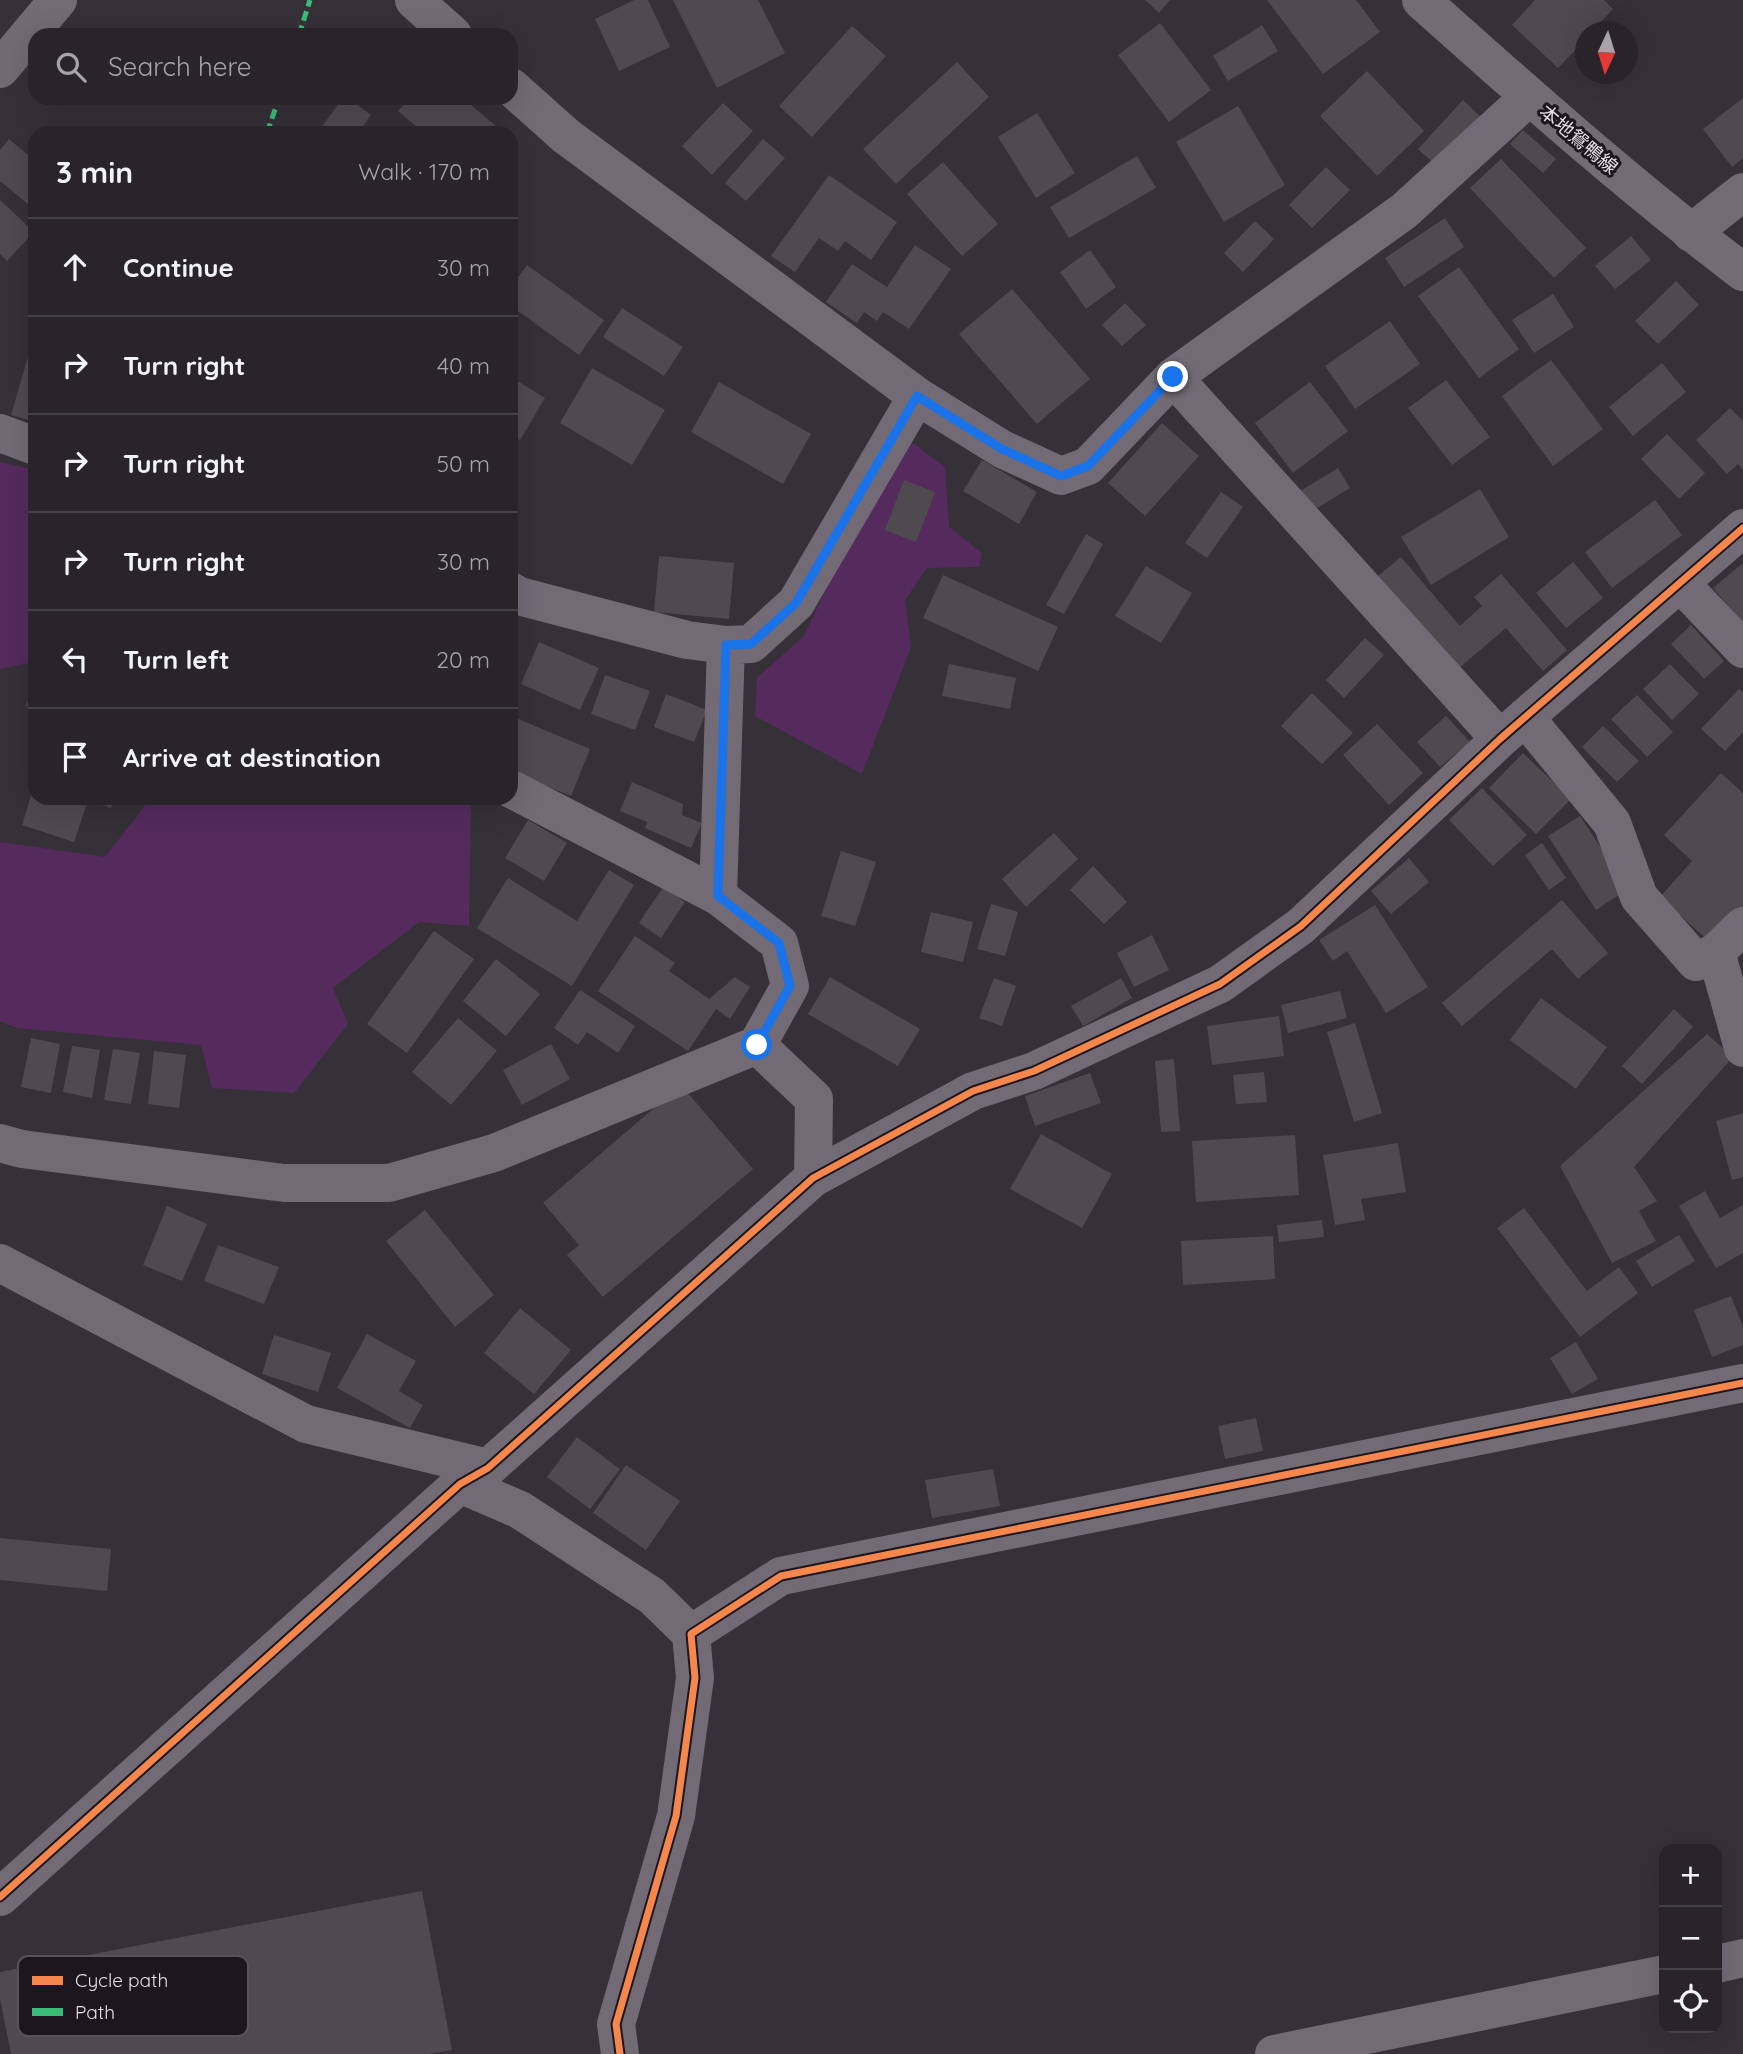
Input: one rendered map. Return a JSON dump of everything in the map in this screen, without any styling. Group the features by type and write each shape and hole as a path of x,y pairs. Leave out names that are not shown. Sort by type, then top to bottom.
{"main road":[{"name":"本地鴛鴨線","path":"1421,0 1530,97 1692,233 1743,272"}],"street":[{"path":"34,28 58,0"},
{"path":"414,0 445,28"},
{"path":"0,69 28,36"},
{"path":"518,93 566,136 917,396 1002,449 1061,476 1088,466 1173,377 1404,211 1530,97"},
{"path":"1692,233 1743,192"},
{"path":"1173,377 1513,728 1612,823 1639,897 1696,962 1716,952 1743,926"},
{"path":"518,600 687,640 726,645 751,644 796,603 917,396"},
{"path":"0,433 28,443"},
{"path":"0,1897 813,1178 973,1091 1034,1071 1220,984 1301,926 1513,728 1743,528"},
{"path":"1679,583 1743,649"},
{"path":"718,896 726,645"},
{"path":"0,1143 284,1183 389,1183 494,1153 757,1045 790,986 779,943 718,896 518,793"},
{"path":"1716,952 1743,1048"},
{"path":"757,1045 814,1099 813,1178"},
{"path":"0,1263 306,1424 474,1476 520,1510 652,1596 691,1634 695,1678 676,1816 616,2024 620,2054"},
{"path":"691,1634 781,1576 1743,1383"},
{"path":"1722,1963 1743,1958"},
{"path":"1273,2054 1659,1975"}],"shaded area":[{"path":"910,441 945,467 949,527 982,553 979,567 927,568 905,600 911,647 862,774 755,716 757,678 803,637 855,531"},
{"path":"0,462 28,468 28,663 0,669"},
{"path":"146,805 471,805 469,926 419,922 333,988 348,1024 294,1093 212,1088 201,1045 17,1028 0,1021 0,842 105,857"}],"building":[{"path":"634,0 648,0 670,47 619,71 595,19"},
{"path":"673,0 758,0 785,53 717,88"},
{"path":"1145,0 1170,0 1159,13"},
{"path":"1267,0 1356,0 1380,32 1323,74"},
{"path":"1535,0 1604,0 1613,9 1602,21 1575,21 1575,50 1558,68 1512,25"},
{"path":"1160,23 1211,90 1169,122 1118,55"},
{"path":"1262,25 1278,51 1228,81 1213,56"},
{"path":"852,26 886,56 812,137 779,106"},
{"path":"957,62 989,97 896,184 863,149"},
{"path":"1367,71 1424,131 1377,176 1320,116"},
{"path":"1743,98 1743,158 1732,167 1703,129"},
{"path":"1463,100 1482,118 1437,166 1418,149"},
{"path":"723,103 753,131 712,175 682,146"},
{"path":"338,105 357,105 371,115 363,126 322,126"},
{"path":"404,105 471,105 496,126 416,126 398,111"},
{"path":"1238,106 1285,185 1224,222 1176,142"},
{"path":"1037,113 1075,173 1036,198 998,137"},
{"path":"1523,130 1556,159 1543,173 1510,144"},
{"path":"9,139 28,155 28,204 0,181 0,150"},
{"path":"763,139 785,158 746,201 725,183"},
{"path":"1137,156 1156,188 1069,238 1050,207"},
{"path":"1501,159 1586,248 1554,278 1470,188"},
{"path":"943,162 998,224 962,256 907,194"},
{"path":"1326,167 1350,190 1312,228 1289,205"},
{"path":"829,175 897,222 871,260 845,241 838,251 819,238 795,272 771,256"},
{"path":"0,200 28,226 28,238 7,261 0,254"},
{"path":"1445,218 1464,247 1404,287 1385,258"},
{"path":"1255,221 1274,239 1243,272 1224,253"},
{"path":"1631,236 1651,260 1615,289 1595,266"},
{"path":"915,245 951,269 909,329 883,312 877,321 864,312 857,323 826,302 852,264 887,287"},
{"path":"1090,250 1116,287 1086,309 1060,272"},
{"path":"527,265 604,320 579,355 518,311 518,277"},
{"path":"1459,267 1519,349 1479,378 1418,296"},
{"path":"1676,281 1699,305 1658,344 1635,321"},
{"path":"1012,289 1090,379 1037,424 959,334"},
{"path":"1553,294 1574,327 1534,353 1512,320"},
{"path":"1125,303 1146,325 1122,346 1102,325"},
{"path":"622,308 683,347 664,376 603,337"},
{"path":"1390,321 1420,364 1355,409 1325,366"},
{"path":"28,357 28,420 11,415"},
{"path":"1551,360 1603,429 1553,466 1502,396"},
{"path":"1662,363 1686,392 1633,436 1609,407"},
{"path":"592,368 665,410 632,465 560,423"},
{"path":"1446,380 1490,437 1452,465 1408,408"},
{"path":"518,381 545,398 520,440 518,439"},
{"path":"719,382 811,434 783,484 691,432"},
{"path":"1310,382 1348,431 1293,473 1255,423"},
{"path":"1730,408 1743,421 1743,470 1738,464 1727,474 1696,440"},
{"path":"1162,423 1199,456 1145,516 1108,483"},
{"path":"1667,434 1705,473 1679,499 1641,459"},
{"path":"982,460 1037,492 1019,524 963,491"},
{"path":"1338,468 1350,488 1309,513 1297,493"},
{"path":"904,480 935,492 916,542 885,530"},
{"path":"1480,489 1509,537 1431,585 1401,537"},
{"path":"1221,492 1243,507 1207,558 1185,543"},
{"path":"1655,500 1682,535 1612,588 1585,552"},
{"path":"1086,534 1103,544 1064,614 1046,605"},
{"path":"659,556 734,563 729,619 654,612"},
{"path":"1401,557 1460,626 1482,606 1474,597 1501,574 1567,650 1543,671 1506,628 1458,669 1378,576"},
{"path":"1573,562 1603,598 1566,628 1536,593"},
{"path":"1743,563 1743,623 1713,588"},
{"path":"1146,566 1192,593 1161,643 1115,616"},
{"path":"943,575 1058,627 1038,671 923,618"},
{"path":"1691,625 1724,661 1704,679 1671,644"},
{"path":"1365,638 1384,655 1344,698 1326,680"},
{"path":"539,642 599,668 580,710 521,684"},
{"path":"949,664 1016,678 1010,709 942,696"},
{"path":"1670,664 1699,694 1672,720 1643,689"},
{"path":"605,675 650,691 635,730 591,714"},
{"path":"1739,689 1743,692 1743,732 1725,751 1701,729"},
{"path":"1312,693 1353,733 1322,764 1281,726"},
{"path":"666,694 707,710 694,742 654,727"},
{"path":"1637,695 1673,732 1647,757 1611,719"},
{"path":"1446,716 1470,742 1440,767 1417,742"},
{"path":"518,719 590,749 571,796 518,774"},
{"path":"1377,724 1423,773 1389,805 1343,755"},
{"path":"1603,726 1639,761 1617,782 1582,747"},
{"path":"1523,753 1571,799 1536,834 1489,788"},
{"path":"1721,773 1743,793 1743,910 1712,944 1660,897 1692,861 1664,835"},
{"path":"632,782 683,804 682,815 702,823 691,848 645,828 647,822 620,811"},
{"path":"1482,788 1527,835 1493,866 1449,820"},
{"path":"28,805 86,805 74,842 22,825"},
{"path":"1580,816 1628,889 1596,910 1548,836"},
{"path":"528,820 567,843 544,881 505,858"},
{"path":"1054,833 1078,859 1026,907 1002,879"},
{"path":"1542,843 1566,878 1549,890 1525,855"},
{"path":"841,851 876,862 855,926 821,916"},
{"path":"1409,858 1429,882 1391,914 1371,891"},
{"path":"1093,866 1127,902 1104,924 1070,890"},
{"path":"609,870 634,885 572,986 477,928 508,878 577,921"},
{"path":"663,887 685,902 661,938 639,923"},
{"path":"1562,900 1608,953 1578,979 1552,949 1462,1026 1442,1003"},
{"path":"991,904 1018,912 1005,956 977,949"},
{"path":"1375,905 1428,987 1386,1013 1347,951 1333,961 1319,940"},
{"path":"931,912 973,922 963,962 921,952"},
{"path":"434,931 474,959 407,1053 367,1024"},
{"path":"1152,935 1169,970 1134,987 1117,953"},
{"path":"635,936 675,963 669,971 709,999 735,977 750,987 730,1019 716,1009 688,1051 598,991"},
{"path":"496,959 540,994 506,1036 463,1001"},
{"path":"830,977 920,1029 898,1066 808,1014"},
{"path":"994,978 1016,986 1002,1026 979,1018"},
{"path":"1121,978 1132,998 1083,1026 1071,1006"},
{"path":"580,990 635,1026 618,1053 587,1032 578,1045 554,1028"},
{"path":"1340,991 1347,1018 1288,1033 1281,1005"},
{"path":"1541,998 1607,1047 1576,1089 1510,1040"},
{"path":"1674,1009 1693,1027 1642,1084 1622,1066"},
{"path":"1279,1016 1284,1056 1212,1065 1207,1026"},
{"path":"458,1018 497,1051 451,1105 412,1072"},
{"path":"1355,1023 1382,1113 1354,1122 1327,1032"},
{"path":"1707,1034 1733,1057 1634,1167 1657,1201 1639,1211 1656,1241 1612,1263 1560,1166"},
{"path":"31,1038 60,1044 51,1093 21,1087"},
{"path":"551,1044 570,1079 522,1105 503,1070"},
{"path":"72,1046 100,1050 92,1098 63,1092"},
{"path":"113,1049 140,1053 131,1104 104,1100"},
{"path":"154,1051 186,1055 179,1108 148,1104"},
{"path":"1174,1059 1180,1131 1161,1132 1155,1061"},
{"path":"1264,1072 1267,1102 1236,1104 1233,1075"},
{"path":"1090,1073 1101,1103 1035,1126 1025,1096"},
{"path":"681,1085 753,1169 603,1297 567,1255 579,1245 543,1203"},
{"path":"1743,1113 1743,1177 1732,1180 1716,1121"},
{"path":"1041,1134 1112,1174 1082,1228 1010,1189"},
{"path":"1295,1135 1299,1195 1196,1202 1192,1141"},
{"path":"1398,1143 1406,1192 1361,1199 1365,1220 1335,1225 1323,1155"},
{"path":"1705,1191 1720,1218 1743,1205 1743,1253 1716,1268 1679,1206"},
{"path":"167,1206 207,1224 182,1281 143,1265"},
{"path":"1524,1208 1587,1291 1619,1267 1638,1293 1580,1337 1497,1228"},
{"path":"425,1210 494,1295 455,1327 386,1241"},
{"path":"1322,1220 1324,1237 1279,1242 1277,1225"},
{"path":"1679,1235 1695,1261 1652,1287 1636,1261"},
{"path":"1273,1236 1275,1279 1183,1285 1181,1241"},
{"path":"218,1245 279,1267 264,1304 204,1281"},
{"path":"1731,1296 1743,1327 1743,1345 1712,1357 1694,1310"},
{"path":"520,1308 571,1350 534,1394 484,1353"},
{"path":"367,1334 416,1361 399,1391 423,1405 410,1428 337,1388"},
{"path":"274,1335 331,1353 318,1392 262,1374"},
{"path":"1576,1342 1598,1379 1572,1394 1550,1358"},
{"path":"1256,1418 1263,1451 1225,1459 1218,1426"},
{"path":"577,1437 620,1469 590,1509 547,1477"},
{"path":"626,1465 680,1501 646,1550 593,1513"},
{"path":"993,1469 1000,1506 932,1518 925,1480"},
{"path":"0,1538 111,1549 107,1591 0,1580"},
{"path":"422,1891 452,2050 429,2054 11,2054 0,1999 0,1972 18,1969 18,2036 248,2036 248,1956 83,1956"}],"marked path":[{"path":"301,28 310,0"},
{"path":"269,126 277,105"}],"cycle path":[{"path":"0,1897 460,1484 488,1468 813,1178 973,1091 1034,1071 1220,984 1301,926 1500,739 1743,528"},
{"path":"620,2054 616,2024 676,1816 695,1678 691,1634 781,1576 1743,1383"}],"route":[{"path":"757,1045 790,986 779,943 718,896 726,645 751,644 796,603 917,396 1002,449 1061,476 1088,466 1173,377"}]}
